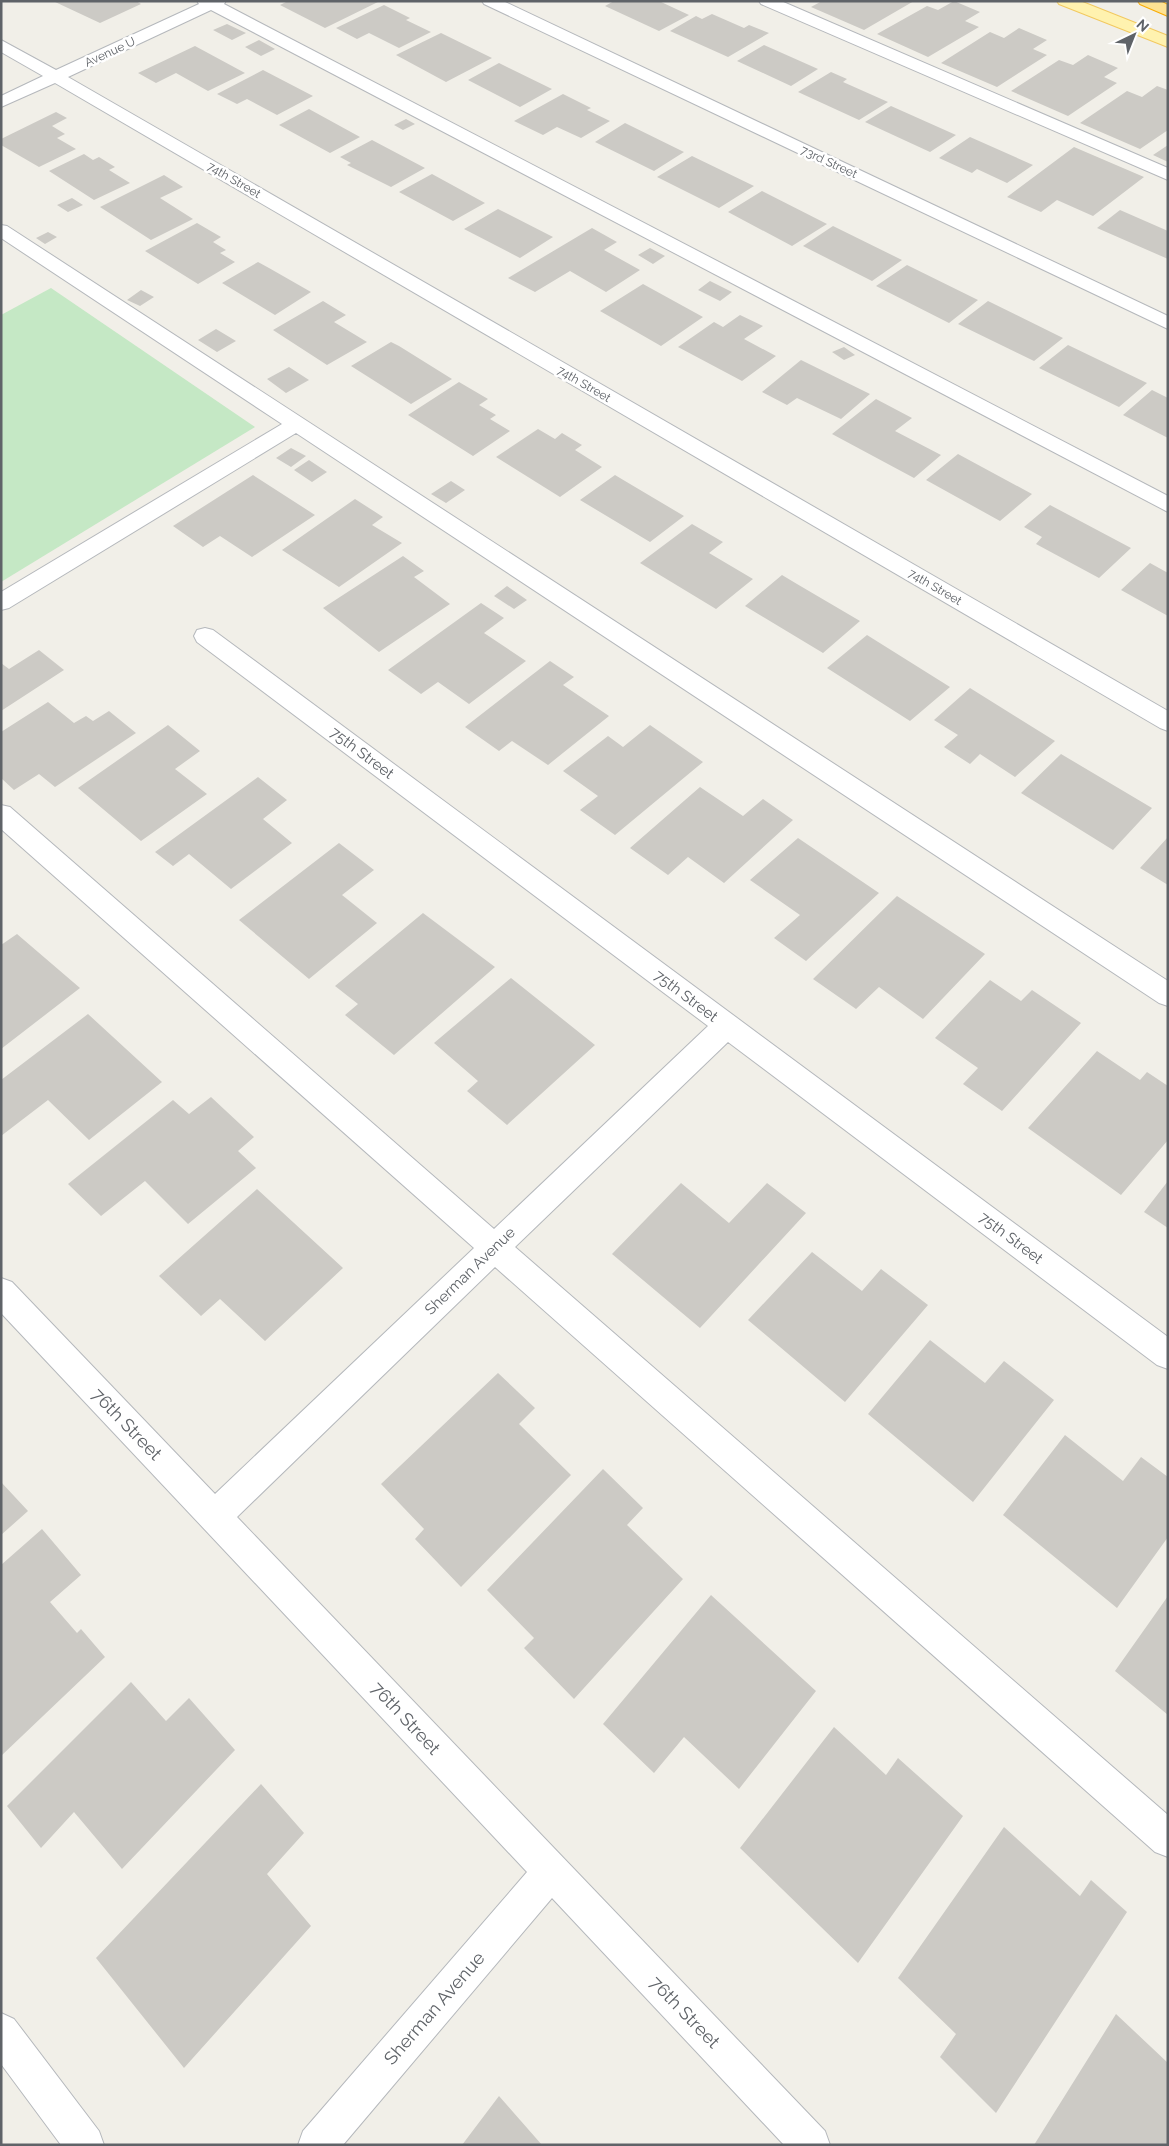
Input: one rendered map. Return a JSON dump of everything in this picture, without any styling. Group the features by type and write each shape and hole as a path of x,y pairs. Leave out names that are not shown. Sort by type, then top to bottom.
{"highway":[{"path":"1146,1 1168,11"}],"main road":[{"path":"1065,1 1168,42"}],"street":[{"name":"73rd Street","path":"490,1 1168,322"},
{"path":"767,1 1168,175"},
{"path":"211,2 1168,505"},
{"name":"Avenue U","path":"1,102 211,2"},
{"name":"74th Street","path":"1,45 1168,722"},
{"path":"1,230 1168,995"},
{"path":"1,602 297,424"},
{"name":"75th Street","path":"205,636 1168,1355"},
{"path":"1,814 1168,1839"},
{"name":"Sherman Avenue","path":"215,1516 726,1026"},
{"name":"76th Street","path":"1,1292 811,2145"},
{"name":"Sherman Avenue","path":"317,2145 552,1871"},
{"path":"1,2032 85,2145"}],"green space":[{"path":"51,288 255,427 1,582 1,315"}],"building":[{"path":"53,1 136,1 141,4 100,23"},
{"path":"288,1 380,1 325,28 280,5"},
{"path":"614,1 659,1 689,15 659,31 605,6"},
{"path":"822,1 914,1 864,30 811,7"},
{"path":"954,1 980,12 965,21 979,27 928,57 877,34 927,6 938,10"},
{"path":"384,5 410,18 406,20 431,32 399,48 369,33 357,39 336,28"},
{"path":"712,14 744,28 749,25 769,33 728,57 670,31 696,16 702,19"},
{"path":"227,24 246,33 232,40 213,30"},
{"path":"1019,28 1047,40 1033,49 1047,55 997,87 941,63 990,32 1004,38"},
{"path":"441,33 492,58 446,82 396,55"},
{"path":"259,40 275,49 261,56 245,47"},
{"path":"764,45 818,69 791,86 737,61"},
{"path":"195,46 245,73 208,91 176,73 156,83 138,73"},
{"path":"1088,55 1118,68 1104,77 1117,83 1068,116 1011,91 1059,60 1073,65"},
{"path":"499,63 552,89 520,107 468,80"},
{"path":"263,70 313,96 277,115 247,99 237,104 217,94"},
{"path":"831,72 847,79 843,82 888,102 859,120 798,92"},
{"path":"1157,86 1168,90 1168,130 1140,149 1080,123 1127,91 1142,97"},
{"path":"563,94 591,108 587,110 610,121 581,138 557,127 543,135 514,121"},
{"path":"891,106 956,135 930,152 865,122"},
{"path":"309,109 360,137 330,153 279,125"},
{"path":"56,112 67,118 52,126 65,134 57,138 76,149 39,167 1,145 1,139"},
{"path":"406,119 415,124 403,130 394,125"},
{"path":"625,123 684,152 654,171 595,142"},
{"path":"970,137 1033,165 1007,183 977,169 972,173 939,158"},
{"path":"372,140 425,168 391,187 347,165 351,163 340,157"},
{"path":"1168,145 1168,162 1153,155"},
{"path":"1074,147 1144,177 1093,216 1057,200 1041,212 1007,197"},
{"path":"84,154 93,160 99,157 115,167 109,170 130,183 94,200 49,171"},
{"path":"692,156 754,186 719,208 657,177"},
{"path":"432,174 485,203 453,221 399,192"},
{"path":"164,175 183,187 160,198 193,219 151,240 100,207"},
{"path":"762,191 827,224 792,246 728,212"},
{"path":"72,198 83,205 68,212 57,205"},
{"path":"498,209 553,237 520,258 464,229"},
{"path":"1120,210 1168,231 1168,259 1097,228"},
{"path":"197,223 221,237 213,242 226,250 220,253 235,262 198,284 145,251"},
{"path":"833,226 902,260 872,281 803,246"},
{"path":"592,228 617,242 604,250 640,270 606,292 570,271 535,292 508,278"},
{"path":"48,232 57,237 45,244 36,238"},
{"path":"650,248 665,256 653,264 638,255"},
{"path":"258,262 311,292 275,315 222,283"},
{"path":"907,265 978,300 949,323 876,286"},
{"path":"710,281 732,292 720,301 698,290"},
{"path":"643,284 703,317 661,346 600,311"},
{"path":"141,290 154,297 140,306 127,300"},
{"path":"323,301 346,315 334,322 367,342 327,365 273,330"},
{"path":"988,301 1063,338 1034,361 958,324"},
{"path":"740,315 763,326 744,339 776,356 742,381 678,347 714,322 723,327"},
{"path":"216,329 236,341 217,352 198,340"},
{"path":"391,342 452,379 411,404 351,366"},
{"path":"1068,345 1147,383 1119,407 1039,368"},
{"path":"844,347 855,355 844,360 832,352"},
{"path":"801,360 870,394 841,419 797,398 787,405 762,392"},
{"path":"289,367 309,380 286,393 267,379"},
{"path":"459,382 488,399 479,405 496,415 490,419 510,431 473,456 408,415"},
{"path":"1152,390 1168,398 1168,438 1123,415"},
{"path":"876,399 912,418 895,431 941,455 914,478 832,434"},
{"path":"538,429 555,439 562,433 582,445 575,450 602,467 560,497 496,457"},
{"path":"291,448 306,456 291,467 276,458"},
{"path":"958,454 1032,494 1000,521 926,480"},
{"path":"309,460 327,472 312,482 294,470"},
{"path":"253,475 315,515 252,557 220,536 203,547 173,526"},
{"path":"615,475 684,516 650,542 580,500"},
{"path":"451,481 465,490 446,503 431,494"},
{"path":"355,499 383,517 372,525 402,543 339,587 282,550"},
{"path":"1050,505 1131,548 1099,578 1036,544 1042,537 1024,527"},
{"path":"692,524 723,542 709,553 753,579 716,609 640,563"},
{"path":"403,556 424,571 414,577 450,604 379,652 323,608"},
{"path":"1150,563 1168,573 1168,616 1121,590"},
{"path":"782,575 860,621 823,653 745,606"},
{"path":"507,586 527,600 514,609 494,596"},
{"path":"481,603 504,618 484,633 526,661 469,704 438,682 421,694 388,670"},
{"path":"867,635 950,687 910,721 827,668"},
{"path":"39,650 64,670 1,711 1,663 9,669"},
{"path":"550,661 574,677 563,685 609,716 548,765 512,741 499,751 465,727"},
{"path":"970,688 1055,741 1015,777 980,754 970,764 944,747 958,735 934,720"},
{"path":"48,702 74,723 86,716 93,721 109,711 136,733 55,787 39,774 14,790 1,778 1,732"},
{"path":"168,725 200,751 175,769 207,794 141,841 78,788"},
{"path":"650,725 703,762 615,835 580,810 598,796 563,771 608,736 623,747"},
{"path":"1061,754 1152,808 1113,850 1021,793"},
{"path":"258,777 287,800 263,819 292,843 231,889 189,854 173,866 155,852"},
{"path":"700,787 743,816 763,799 793,820 724,883 688,857 668,875 630,848"},
{"path":"1168,837 1168,885 1140,868"},
{"path":"798,838 879,893 806,961 774,938 800,915 750,880"},
{"path":"339,843 374,870 342,895 377,923 309,979 239,920"},
{"path":"897,896 985,954 923,1019 879,987 856,1009 813,979"},
{"path":"423,913 495,967 394,1055 345,1015 358,1004 335,986"},
{"path":"17,934 80,988 1,1049 1,945"},
{"path":"511,978 595,1045 507,1125 467,1091 478,1081 434,1043"},
{"path":"990,980 1021,1001 1032,990 1081,1023 1002,1111 963,1084 978,1068 935,1038"},
{"path":"88,1014 162,1082 89,1140 48,1100 1,1136 1,1080"},
{"path":"1097,1051 1140,1080 1147,1072 1168,1086 1168,1140 1121,1195 1028,1128"},
{"path":"211,1097 254,1137 238,1151 256,1168 188,1224 145,1181 101,1216 68,1184 173,1100 189,1114"},
{"path":"1168,1181 1168,1228 1144,1212"},
{"path":"681,1183 729,1223 767,1183 806,1213 700,1328 612,1254"},
{"path":"257,1189 343,1268 265,1341 220,1299 201,1316 159,1276"},
{"path":"812,1252 862,1291 881,1269 928,1305 845,1402 748,1320"},
{"path":"930,1340 985,1383 1004,1361 1054,1400 973,1502 868,1414"},
{"path":"498,1373 535,1408 519,1424 571,1475 461,1587 415,1539 424,1529 381,1484"},
{"path":"1065,1435 1123,1481 1141,1457 1168,1477 1168,1537 1117,1608 1003,1515"},
{"path":"603,1469 643,1508 627,1525 683,1579 574,1699 524,1648 534,1638 487,1590"},
{"path":"1,1482 28,1511 1,1535"},
{"path":"42,1529 81,1575 50,1602 77,1633 81,1629 105,1657 1,1756 1,1565"},
{"path":"711,1595 816,1691 739,1789 684,1737 654,1773 603,1724"},
{"path":"1168,1596 1168,1715 1115,1671"},
{"path":"131,1682 166,1721 189,1698 235,1750 122,1869 74,1812 41,1848 7,1806"},
{"path":"834,1727 886,1775 898,1758 963,1816 858,1963 740,1848"},
{"path":"261,1784 304,1833 267,1874 311,1926 184,2068 96,1958"},
{"path":"1004,1827 1080,1896 1091,1880 1127,1912 996,2113 940,2057 956,2034 898,1978"},
{"path":"1116,2014 1168,2063 1168,2145 1034,2145"},
{"path":"499,2096 542,2145 462,2145"}]}
